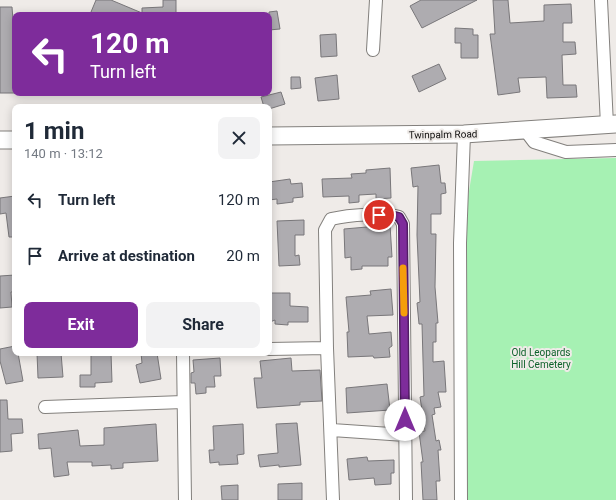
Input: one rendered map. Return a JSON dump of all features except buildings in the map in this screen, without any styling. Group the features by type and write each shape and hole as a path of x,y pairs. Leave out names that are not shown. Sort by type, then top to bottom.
{"main road":[{"name":"Twinpalm Road","path":"272,136 464,134 612,124"},
{"path":"0,140 12,140"}],"street":[{"path":"373,50 376,0"},
{"path":"601,0 612,124"},
{"path":"525,130 534,142 566,152 616,150"},
{"path":"461,500 460,243 464,134"},
{"path":"333,500 332,430 327,348 325,230 331,219 341,217 391,215 399,217 403,224 406,500"},
{"path":"272,349 327,348"},
{"path":"183,356 185,500"},
{"path":"45,407 183,402"},
{"path":"332,430 405,435"}],"green space":[{"name":"Old Leopards Hill Cemetery","path":"616,158 616,500 466,500 465,215 474,161"}],"slow traffic":[{"path":"403,268 404,313"}],"route":[{"path":"379,215 399,217 403,224 405,420"}]}
